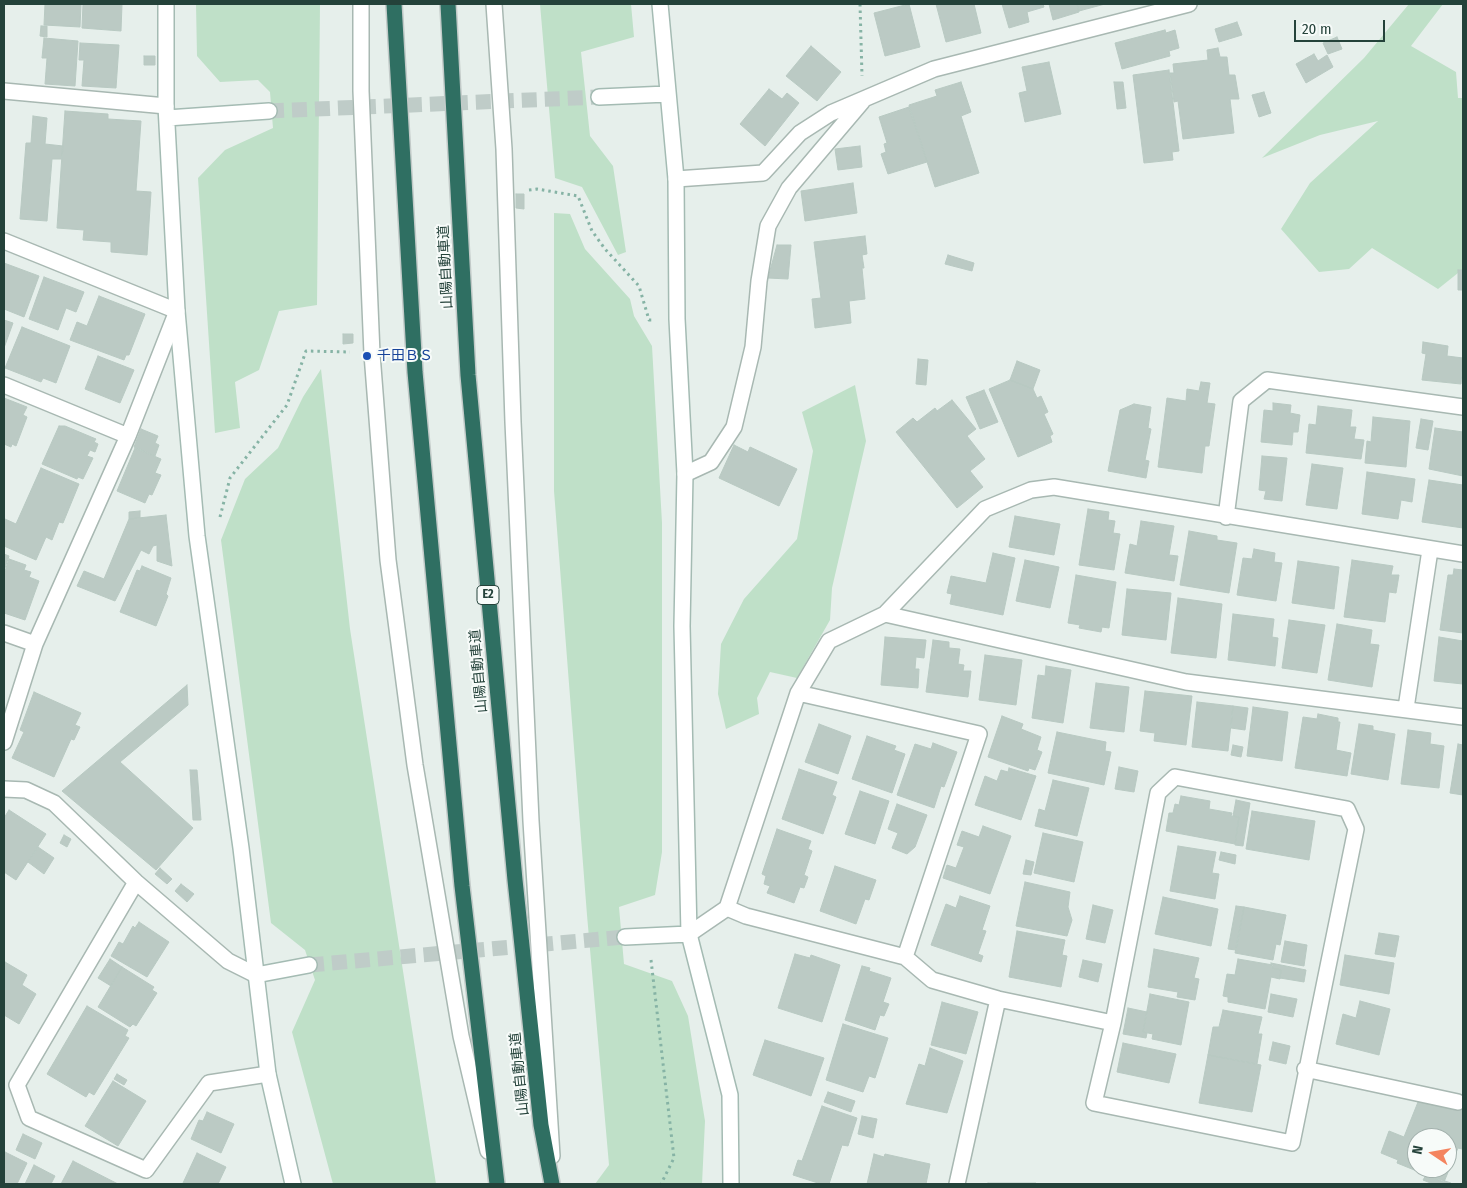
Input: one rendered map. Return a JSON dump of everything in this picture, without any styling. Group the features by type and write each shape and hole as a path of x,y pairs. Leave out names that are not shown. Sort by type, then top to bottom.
{"highway":[{"path":"394,4 416,372 462,886 496,1184"},
{"name":"山陽自動車道","path":"448,4 469,385 516,890 541,1125 553,1184"}],"street":[{"path":"166,4 167,112 177,311 197,536 268,1074 293,1184"},
{"path":"362,4 361,91 372,354 388,560 415,765 461,1036 496,1184"},
{"path":"494,4 504,149 513,422 531,821 553,1184"},
{"path":"660,4 676,179 677,319 685,474 682,626 690,934 730,1095 731,1184"},
{"path":"676,179 763,173 800,134 830,113 934,70 1189,4"},
{"path":"4,91 167,112 269,111"},
{"path":"599,97 667,94"},
{"path":"685,474 711,462 734,427 752,347 759,281 768,226 789,188 863,100"},
{"path":"4,241 177,311"},
{"path":"4,742 34,644 128,436 177,311"},
{"path":"1226,516 1241,401 1267,380 1463,407"},
{"path":"4,385 128,436"},
{"path":"624,937 690,934 727,908 798,693 829,641 885,614 986,509 1031,490 1054,487 1463,554"},
{"path":"1406,708 1430,550"},
{"path":"885,614 1186,682 1406,708 1463,717"},
{"path":"4,633 34,644"},
{"path":"798,693 979,734 905,957"},
{"path":"1175,777 1347,809 1356,829 1305,1069 1292,1143 1094,1103 1113,1023 1158,794 1175,777"},
{"path":"4,789 26,790 54,803 136,882 228,961 256,975 309,965"},
{"path":"136,882 17,1085 28,1118 146,1170 209,1083 268,1074"},
{"path":"727,908 746,916 905,957 932,980 998,999 1113,1023"},
{"path":"957,1184 998,999"},
{"path":"1305,1069 1458,1102"}],"path":[{"path":"860,4 863,100"},
{"path":"537,189 578,196 596,237 639,286 650,320 658,320"},
{"path":"197,536 220,519 230,478 287,405 306,351 341,352"},
{"path":"648,936 674,1158 661,1184"}],"green space":[{"path":"196,4 320,4 317,305 279,311 259,370 235,382 240,428 215,433 198,178 225,150 273,128 270,92 258,80 220,82 197,56"},
{"path":"540,4 631,4 634,37 581,52 590,136 613,166 626,252 618,255 582,187 555,178"},
{"path":"1409,4 1443,4 1411,46 1456,72 1458,98 1463,98 1463,269 1438,289 1372,248 1349,269 1319,272 1281,229 1310,183 1378,121 1320,135 1262,158 1364,58"},
{"path":"554,213 570,214 585,249 630,299 634,316 652,346 662,523 662,852 655,895 619,907 624,964 672,981 688,1016 705,1121 702,1184 595,1184 609,1165 587,915 554,491"},
{"path":"321,369 350,629 436,1184 333,1184 292,1032 315,980 305,950 271,923 221,540 245,479 278,448 303,397"},
{"path":"855,385 866,441 832,588 830,620 797,678 770,672 757,698 759,714 726,729 718,694 721,644 744,599 797,539 813,451 802,412"}],"building":[{"path":"45,4 81,4 80,27 44,25"},
{"path":"83,4 122,4 121,31 82,28"},
{"path":"909,4 920,47 885,56 874,13"},
{"path":"936,4 974,4 981,33 946,42"},
{"path":"1002,4 1043,4 1044,7 1027,12 1029,22 1009,28"},
{"path":"1049,4 1077,4 1079,12 1053,20"},
{"path":"1077,4 1105,4 1079,11"},
{"path":"1237,22 1242,35 1219,42 1215,29"},
{"path":"41,26 47,26 47,37 40,36"},
{"path":"1165,30 1166,33 1175,30 1179,48 1169,51 1170,56 1122,69 1115,43"},
{"path":"1337,37 1342,49 1328,54 1323,43"},
{"path":"44,38 78,41 75,86 45,84 47,58 42,58"},
{"path":"80,43 119,45 116,88 82,86 84,60 79,60"},
{"path":"811,46 841,72 817,101 786,76"},
{"path":"1218,48 1220,57 1227,57 1229,75 1235,75 1239,99 1230,99 1234,133 1183,139 1178,101 1174,102 1170,73 1174,73 1173,64 1208,60 1207,50"},
{"path":"1314,54 1318,61 1327,55 1333,67 1306,83 1296,64"},
{"path":"144,56 155,56 155,65 144,65"},
{"path":"1049,62 1061,114 1025,122 1019,93 1027,91 1022,67"},
{"path":"1169,70 1179,151 1172,152 1173,160 1144,163 1133,75"},
{"path":"961,82 971,112 961,116 979,173 935,187 909,105 937,96 935,90"},
{"path":"1114,82 1123,82 1126,108 1117,109"},
{"path":"769,89 782,99 787,93 799,103 765,146 740,124"},
{"path":"1264,92 1271,113 1259,117 1252,95"},
{"path":"909,107 927,162 888,174 881,154 886,152 884,144 887,143 879,117"},
{"path":"65,111 108,114 108,119 141,121 136,191 151,192 147,255 111,252 111,242 83,240 84,230 57,228"},
{"path":"33,116 47,118 45,144 63,146 62,159 52,159 47,221 20,219 26,143 31,143"},
{"path":"860,146 862,167 838,170 835,149"},
{"path":"853,183 857,213 805,221 801,191"},
{"path":"516,194 524,194 524,209 516,208"},
{"path":"865,236 867,254 862,255 864,268 862,268 865,299 849,301 851,323 815,328 812,299 821,298 814,242"},
{"path":"777,245 791,245 788,279 768,278"},
{"path":"948,255 974,263 972,271 945,264"},
{"path":"4,263 39,276 24,317 4,309"},
{"path":"1458,270 1463,270 1463,290 1458,290"},
{"path":"44,277 84,292 76,312 66,308 58,330 29,319"},
{"path":"99,296 145,314 129,355 126,355 124,360 70,340 77,322 87,326"},
{"path":"4,320 13,323 4,348"},
{"path":"22,327 70,346 56,383 43,378 41,382 5,368"},
{"path":"343,334 353,334 353,343 343,344"},
{"path":"1423,342 1448,346 1447,356 1463,358 1461,384 1422,380 1426,354 1422,353"},
{"path":"98,356 134,370 120,403 85,389"},
{"path":"918,359 928,360 926,385 916,384"},
{"path":"1017,361 1040,370 1033,389 1010,380"},
{"path":"1010,380 1033,389 1037,398 1041,396 1048,412 1044,414 1053,434 1050,436 1052,442 1018,457 989,389"},
{"path":"1201,382 1210,383 1207,403 1215,404 1209,446 1205,446 1202,473 1158,467 1167,398 1186,401 1187,389 1199,391"},
{"path":"984,390 998,422 980,429 966,397"},
{"path":"4,398 27,407 23,415 27,417 16,446 12,444 11,447 4,444"},
{"path":"952,400 976,429 967,436 985,459 970,471 983,487 957,508 896,432 913,418 917,422 935,408 937,411"},
{"path":"1273,403 1291,405 1290,413 1300,415 1298,432 1293,432 1292,445 1261,442 1264,410 1273,411"},
{"path":"1134,404 1151,407 1148,428 1151,429 1145,460 1149,461 1146,478 1108,471 1120,410"},
{"path":"1318,406 1352,410 1350,427 1356,427 1354,439 1364,440 1361,459 1306,453 1309,424 1316,425"},
{"path":"1373,417 1410,421 1406,467 1365,463 1367,441 1371,442"},
{"path":"1421,419 1433,421 1428,450 1416,448"},
{"path":"59,426 65,426 96,439 94,442 98,444 95,452 90,450 87,456 93,458 83,479 78,477 77,479 42,464"},
{"path":"1435,428 1463,432 1463,476 1429,469"},
{"path":"141,429 158,436 155,443 159,445 155,456 134,447"},
{"path":"734,445 748,452 750,447 797,469 779,506 719,478"},
{"path":"135,448 161,459 155,473 161,475 152,495 149,494 145,503 117,491"},
{"path":"1262,456 1287,458 1282,501 1264,499 1266,491 1259,490"},
{"path":"1312,464 1343,468 1337,509 1306,505"},
{"path":"41,468 79,484 63,523 59,522 52,540 46,537 36,560 4,546 4,522 5,519 16,524"},
{"path":"1367,472 1415,479 1412,502 1401,500 1398,519 1362,514"},
{"path":"1429,480 1463,485 1463,528 1422,522"},
{"path":"1088,509 1109,512 1108,520 1115,521 1113,533 1120,534 1114,570 1079,565"},
{"path":"140,511 140,518 129,519 129,512"},
{"path":"166,515 172,566 157,561 157,545 153,546 149,554 141,550 115,601 77,586 84,571 104,579 129,519"},
{"path":"1015,516 1060,524 1054,555 1009,547"},
{"path":"1141,521 1174,526 1169,555 1178,556 1174,581 1125,573 1130,544 1137,546"},
{"path":"1189,531 1217,536 1217,540 1237,543 1229,593 1180,585"},
{"path":"1254,549 1275,553 1274,562 1282,563 1276,601 1237,595 1243,558 1252,559"},
{"path":"993,553 1015,558 1003,615 950,604 952,594 947,593 951,576 986,583"},
{"path":"4,554 9,556 5,568 4,568"},
{"path":"9,559 26,565 24,570 31,572 29,577 39,581 25,620 4,613 4,574"},
{"path":"1025,560 1059,567 1050,608 1016,601"},
{"path":"1352,560 1393,566 1391,575 1399,575 1396,593 1389,592 1385,622 1344,617"},
{"path":"1298,561 1339,567 1334,609 1292,603"},
{"path":"142,566 171,578 166,594 168,596 156,626 120,612 137,570 140,571"},
{"path":"1454,569 1463,570 1463,633 1440,630 1448,575 1453,575"},
{"path":"1076,575 1116,582 1109,628 1102,627 1101,632 1079,628 1080,625 1068,623"},
{"path":"1127,589 1171,593 1166,640 1122,635"},
{"path":"1178,598 1222,604 1216,658 1171,653"},
{"path":"1233,614 1274,619 1272,637 1278,638 1275,666 1228,660"},
{"path":"1289,620 1325,625 1317,673 1282,668"},
{"path":"1337,624 1372,630 1370,644 1379,645 1372,687 1328,680"},
{"path":"885,637 926,640 924,658 916,657 915,669 919,669 918,688 881,685"},
{"path":"1439,637 1463,641 1463,684 1434,681"},
{"path":"933,640 949,642 949,648 960,649 958,664 964,665 963,671 971,671 968,697 926,692"},
{"path":"985,655 1022,660 1016,705 979,700"},
{"path":"1046,666 1071,670 1063,723 1032,718 1038,675 1045,676"},
{"path":"1096,683 1129,687 1124,732 1090,728"},
{"path":"187,685 188,705 120,762 193,828 156,870 62,791"},
{"path":"1145,691 1192,696 1186,745 1154,741 1155,733 1140,731"},
{"path":"34,692 81,713 75,725 80,727 74,740 71,739 54,777 12,758 24,732 20,730"},
{"path":"1197,702 1233,706 1228,751 1192,747"},
{"path":"1233,706 1248,708 1245,730 1231,728"},
{"path":"1253,707 1288,712 1282,761 1247,756"},
{"path":"1318,714 1338,718 1338,722 1340,722 1336,750 1351,753 1347,776 1295,768 1303,717 1317,719"},
{"path":"1002,716 1023,724 1021,729 1041,737 1037,750 1042,752 1035,770 1029,768 1028,771 988,757"},
{"path":"819,724 851,736 838,774 805,762"},
{"path":"1359,724 1373,726 1373,730 1395,734 1388,780 1351,774"},
{"path":"1408,730 1431,733 1430,744 1444,746 1439,788 1401,784"},
{"path":"1057,732 1106,742 1105,751 1111,752 1104,785 1048,773"},
{"path":"867,736 896,746 894,750 905,754 892,793 852,779"},
{"path":"933,743 957,752 944,787 941,786 934,808 897,795 915,744 931,749"},
{"path":"1458,744 1463,745 1463,795 1450,793"},
{"path":"1233,745 1243,747 1241,757 1231,755"},
{"path":"1119,767 1138,771 1134,792 1115,789"},
{"path":"1009,768 1036,776 1021,820 975,805 985,776 997,781 1001,770 1008,772"},
{"path":"799,769 837,782 832,795 836,797 823,834 782,819"},
{"path":"190,770 197,770 201,820 193,820"},
{"path":"1053,780 1089,788 1077,836 1035,826 1039,809 1045,811"},
{"path":"860,791 889,801 875,844 845,834"},
{"path":"1181,796 1210,801 1209,809 1232,813 1231,816 1239,817 1235,844 1166,831 1169,813 1173,813 1175,804 1179,805"},
{"path":"1236,800 1250,803 1243,846 1235,845 1239,817 1233,816"},
{"path":"897,804 927,815 915,847 907,854 892,848 898,833 888,829"},
{"path":"9,810 46,834 16,880 4,872 4,818"},
{"path":"1252,811 1315,821 1309,860 1246,849"},
{"path":"983,826 1011,836 990,894 943,878 947,865 956,868 964,847 957,845 962,831 979,837"},
{"path":"777,829 811,841 808,849 812,851 804,875 808,877 804,888 800,887 794,903 767,893 770,886 764,884 766,876 762,874"},
{"path":"1043,833 1083,842 1074,882 1034,873"},
{"path":"64,835 71,839 67,847 60,843"},
{"path":"1178,846 1216,852 1212,873 1219,874 1215,899 1170,891"},
{"path":"38,847 54,858 44,874 28,862"},
{"path":"1221,852 1236,855 1235,864 1219,860"},
{"path":"1026,860 1034,862 1031,875 1023,874"},
{"path":"835,866 876,880 869,900 865,899 856,924 820,911"},
{"path":"160,868 172,879 167,884 155,874"},
{"path":"1025,882 1070,892 1068,907 1072,920 1067,936 1016,926"},
{"path":"181,884 194,894 187,902 175,891"},
{"path":"960,896 990,906 982,930 986,931 978,954 983,956 981,962 931,945 946,904 956,908"},
{"path":"1163,897 1218,909 1211,946 1155,934"},
{"path":"1093,905 1113,910 1105,943 1086,939"},
{"path":"1236,906 1244,907 1236,950 1228,949"},
{"path":"1244,907 1286,915 1280,945 1276,944 1273,960 1235,953"},
{"path":"139,922 169,942 147,977 111,956 119,942 123,944 133,926 135,928"},
{"path":"1017,931 1065,940 1062,955 1067,956 1061,987 1009,977"},
{"path":"1379,933 1399,936 1395,957 1375,954"},
{"path":"1285,941 1307,945 1304,966 1281,962"},
{"path":"1154,949 1199,958 1194,978 1199,979 1195,1000 1177,997 1178,992 1148,987"},
{"path":"795,954 810,958 811,955 840,965 822,1022 778,1008"},
{"path":"1345,955 1394,963 1389,994 1340,985"},
{"path":"110,959 122,967 111,986 98,978"},
{"path":"1238,959 1273,965 1272,968 1281,970 1280,979 1271,977 1265,1009 1228,1002 1228,997 1223,996 1227,974 1235,975"},
{"path":"1083,960 1102,964 1098,982 1079,977"},
{"path":"5,962 27,975 22,985 36,994 19,1024 4,1015"},
{"path":"1271,963 1306,970 1304,982 1280,978 1281,970 1272,968"},
{"path":"862,966 870,968 869,971 891,978 883,1002 889,1004 884,1016 880,1015 875,1030 845,1020"},
{"path":"122,967 154,987 152,990 157,993 136,1026 133,1024 130,1027 98,1007"},
{"path":"1150,994 1189,1002 1181,1045 1152,1039 1153,1034 1143,1032"},
{"path":"1271,994 1297,999 1293,1017 1268,1012"},
{"path":"1360,1001 1390,1009 1379,1055 1336,1044 1343,1014 1356,1018"},
{"path":"942,1002 978,1012 966,1054 931,1045"},
{"path":"87,1006 128,1030 125,1036 129,1038 94,1095 89,1092 86,1097 47,1074"},
{"path":"1128,1008 1147,1012 1143,1032 1147,1033 1146,1038 1123,1034"},
{"path":"1223,1010 1262,1017 1258,1034 1262,1034 1257,1064 1208,1055 1213,1027 1219,1027"},
{"path":"843,1024 888,1038 875,1078 869,1076 863,1092 826,1080"},
{"path":"765,1040 824,1058 811,1096 753,1075"},
{"path":"1273,1042 1290,1046 1286,1064 1269,1060"},
{"path":"1123,1043 1176,1054 1169,1083 1117,1072"},
{"path":"930,1048 963,1061 947,1113 906,1104 919,1064 925,1066"},
{"path":"1208,1055 1261,1065 1252,1112 1199,1103"},
{"path":"117,1074 127,1080 124,1085 114,1079"},
{"path":"113,1081 146,1101 118,1146 85,1126"},
{"path":"828,1092 855,1101 851,1112 824,1102"},
{"path":"1422,1092 1463,1108 1463,1145 1462,1149 1458,1148 1457,1150 1457,1128 1408,1128"},
{"path":"822,1106 857,1118 848,1146 842,1145 829,1184 821,1184 793,1175 798,1160 802,1161"},
{"path":"207,1112 234,1124 221,1153 191,1139 199,1120 203,1121"},
{"path":"862,1116 877,1119 873,1138 858,1134"},
{"path":"1407,1130 1407,1167 1397,1163 1398,1160 1381,1153 1389,1131 1404,1137"},
{"path":"23,1134 42,1143 35,1159 16,1150"},
{"path":"5,1152 27,1163 17,1184 4,1184"},
{"path":"197,1153 226,1167 218,1184 183,1183"},
{"path":"874,1154 884,1157 885,1154 930,1164 926,1184 867,1184"},
{"path":"73,1161 118,1184 61,1184"},
{"path":"34,1165 55,1176 51,1184 25,1184"},
{"path":"1424,1178 1435,1178 1451,1184 1433,1184 1423,1180"},
{"path":"1434,1178 1446,1178 1444,1182"},
{"path":"1036,1183 1036,1184 988,1184"}],"tunnel":[{"path":"269,111 599,97"},
{"path":"309,965 625,937"}],"place":[{"name":"千田ＢＳ","path":"367,356"}]}
